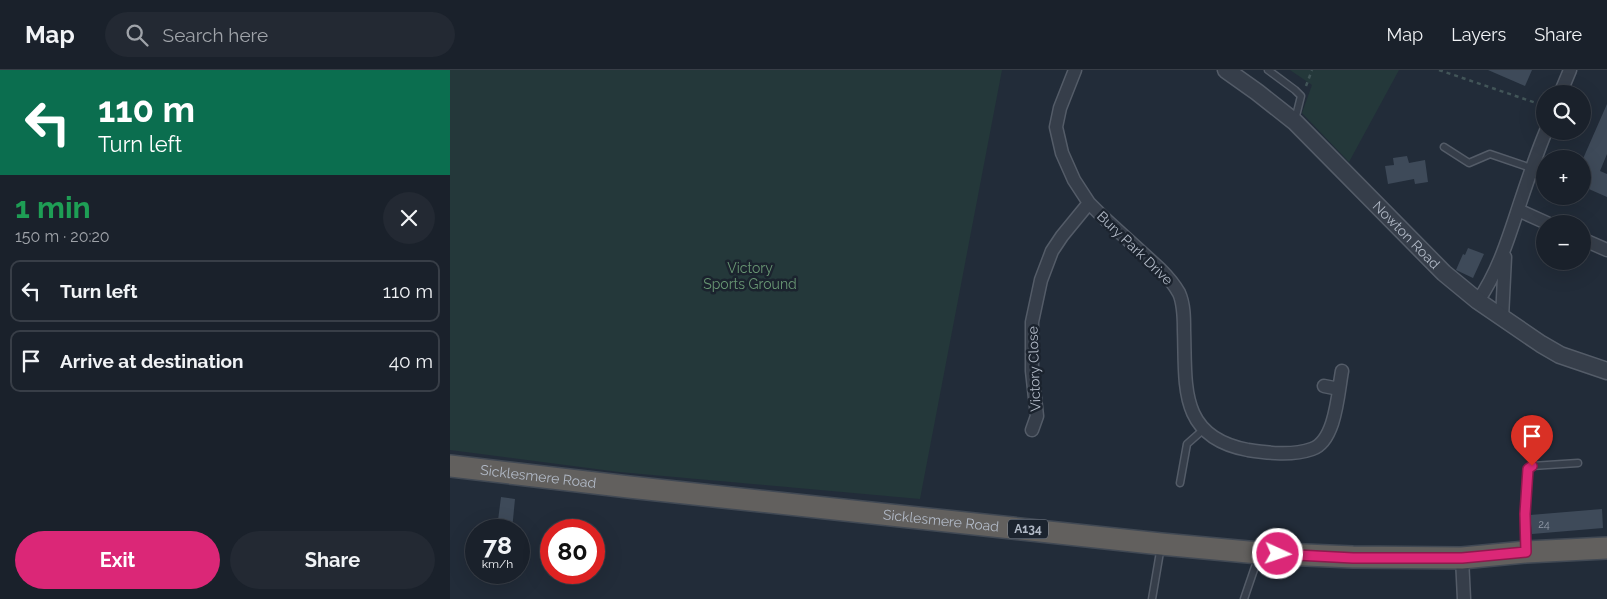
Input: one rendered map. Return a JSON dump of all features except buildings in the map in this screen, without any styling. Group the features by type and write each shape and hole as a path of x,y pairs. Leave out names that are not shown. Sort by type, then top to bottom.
{"highway":[{"name":"Sicklesmere Road","path":"450,466 629,487 1259,553 1353,558 1462,558 1526,552 1607,548"}],"street":[{"name":"Bury Park Drive","path":"1075,70 1060,108 1056,127 1062,153 1074,180 1089,203 1169,278 1179,294 1184,310 1186,394 1190,408 1204,429 1214,437 1235,448 1264,453 1291,453 1312,449 1320,445 1332,427 1342,371"},
{"name":"Nowton Road","path":"1226,70 1295,122 1444,272 1478,302 1560,355 1607,371"},
{"path":"1564,85 1570,70"},
{"path":"1478,302 1497,269 1506,248 1543,140"},
{"name":"Victory Close","path":"1032,430 1038,416 1032,371 1032,322 1041,280 1052,252 1062,236 1089,203"},
{"path":"1518,210 1536,218"},
{"path":"1591,243 1607,250"},
{"path":"1502,318 1506,248"},
{"path":"1324,386 1339,389"},
{"path":"1462,558 1464,599"}],"lane":[{"path":"1268,70 1301,96 1295,122"},
{"path":"1444,147 1469,163 1490,154 1532,168"},
{"path":"1180,483 1187,444 1204,429"},
{"path":"1526,552 1525,514 1528,469 1532,466 1578,463"},
{"path":"1152,599 1161,544"},
{"path":"1244,599 1259,553"}],"path":[{"path":"1301,96 1312,70"},
{"path":"1440,70 1536,103"}],"green space":[{"name":"Victory Sports Ground","path":"450,70 1002,70 920,499 619,472 450,450"},
{"path":"1290,70 1399,70 1349,162 1302,113 1312,85"}],"route":[{"path":"1278,554 1353,558 1462,558 1526,552 1525,514 1528,469 1532,466"}]}
